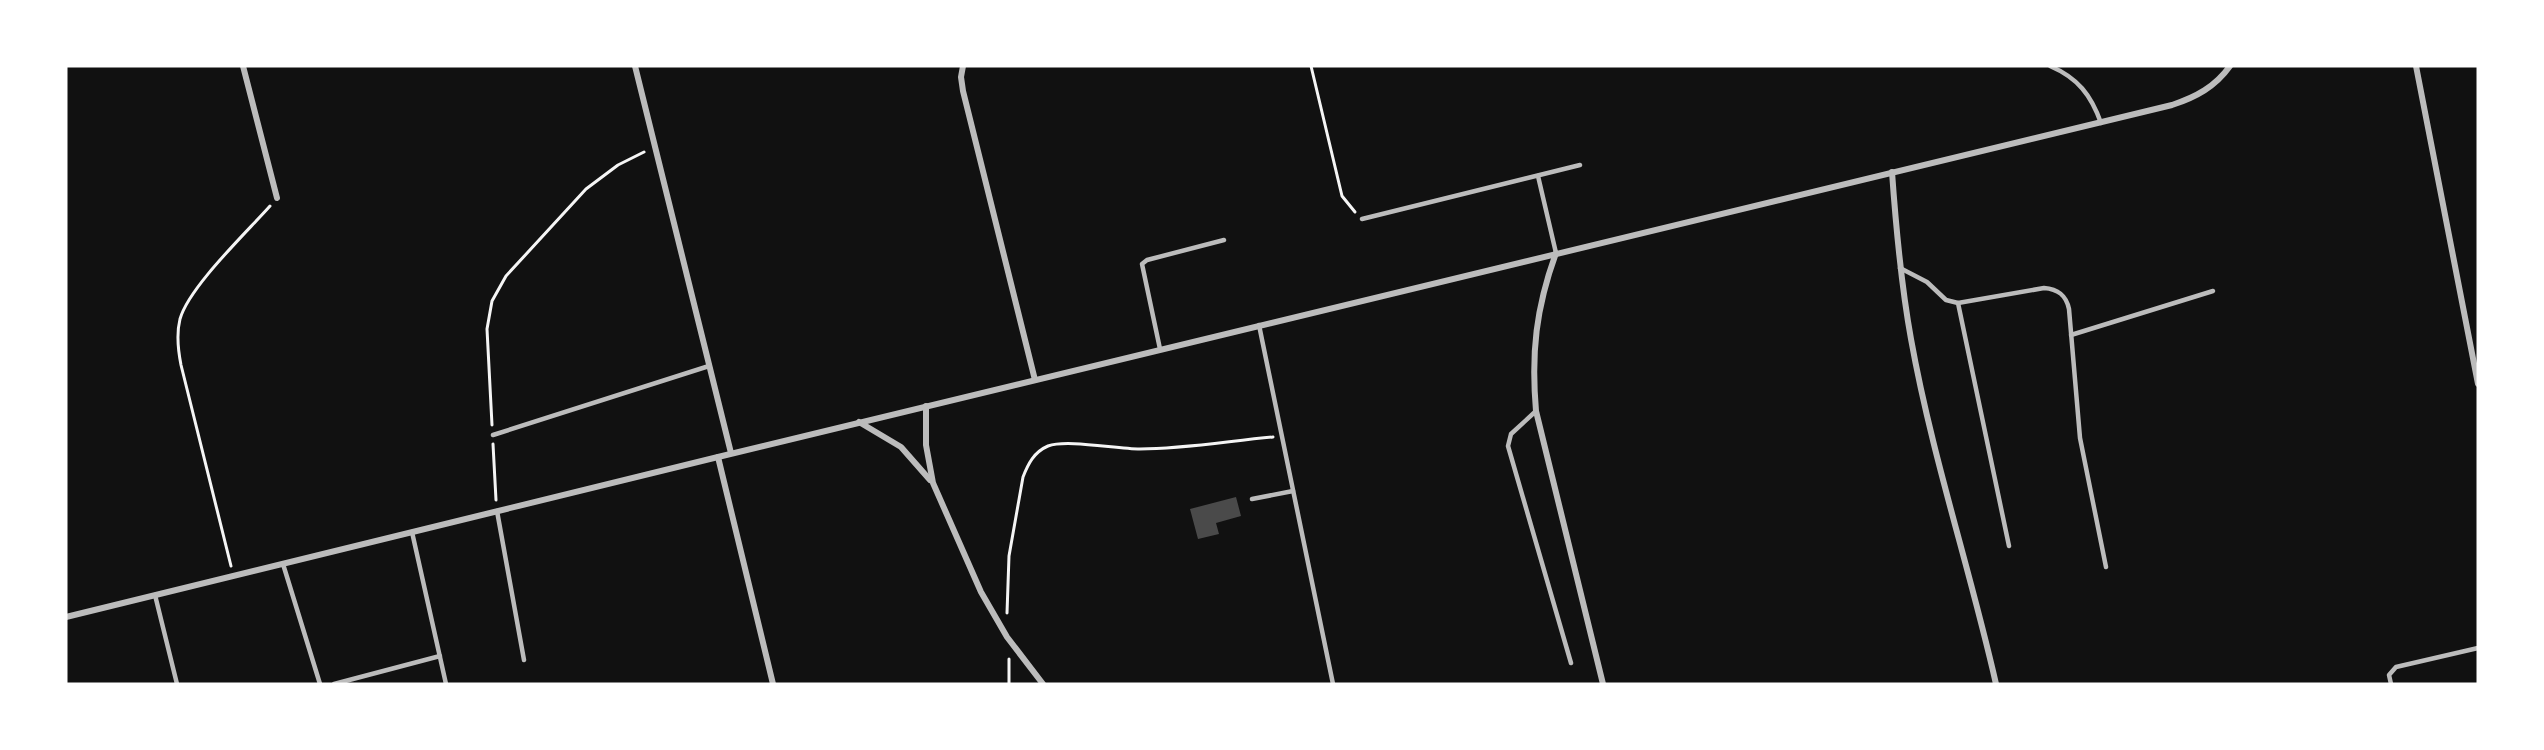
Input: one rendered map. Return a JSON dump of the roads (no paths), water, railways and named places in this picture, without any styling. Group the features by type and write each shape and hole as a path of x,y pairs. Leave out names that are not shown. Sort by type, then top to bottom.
{"street":[{"path":"243,66 277,198"},
{"path":"635,66 731,453"},
{"path":"963,66 961,77 963,91 1035,380"},
{"path":"66,617 731,453 2172,105 2197,96 2214,84 2230,66"},
{"path":"2416,66 2478,384"},
{"path":"1892,172 1900,268 1911,340 1996,684"},
{"path":"1556,253 1544,287 1535,330 1533,370 1536,411 1603,684"},
{"path":"926,406 926,445 933,483 981,592 1007,637 1043,684"},
{"path":"859,422 901,447 933,483"},
{"path":"718,457 773,684"}],"lane":[{"path":"2050,66 2066,73 2082,86 2094,103 2100,123"},
{"path":"1362,219 1580,165"},
{"path":"1538,176 1556,253"},
{"path":"1160,350 1142,264 1147,260 1224,240"},
{"path":"1900,268 1926,282 1946,300 1958,303 2052,289 2064,296 2067,302 2071,335 2081,444 2106,567"},
{"path":"2071,335 2213,291"},
{"path":"1958,303 2009,546"},
{"path":"1259,325 1333,684"},
{"path":"493,435 709,366"},
{"path":"1536,411 1514,430 1508,440 1508,446 1571,663"},
{"path":"1252,499 1293,491"},
{"path":"497,511 524,660"},
{"path":"412,532 446,684"},
{"path":"283,564 320,684"},
{"path":"155,595 177,684"},
{"path":"2391,684 2389,675 2396,667 2478,648"},
{"path":"334,684 440,656"}]}
